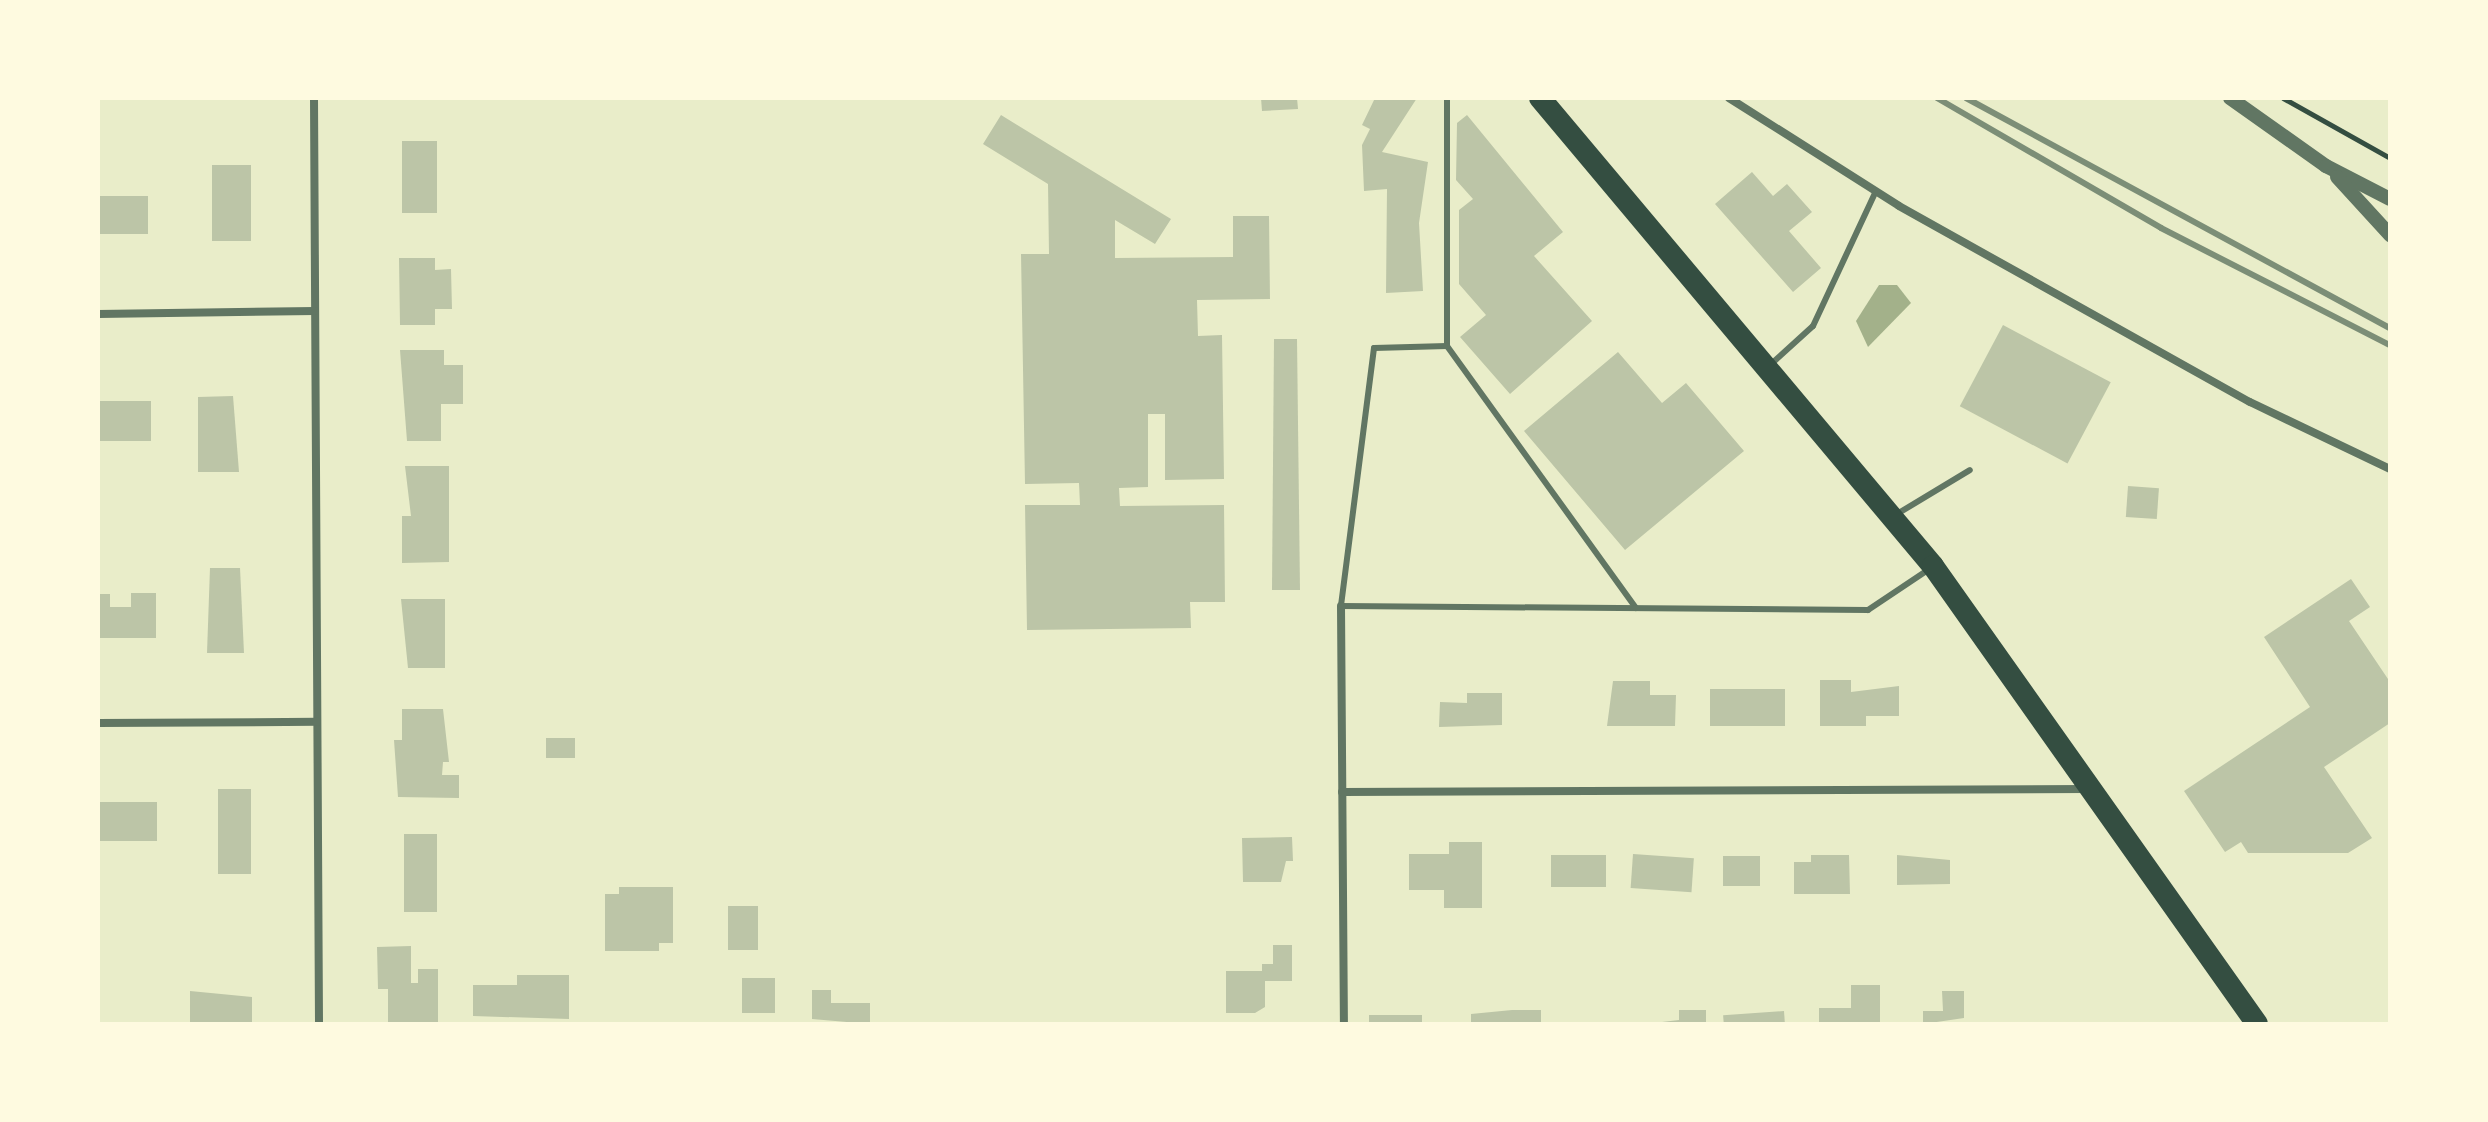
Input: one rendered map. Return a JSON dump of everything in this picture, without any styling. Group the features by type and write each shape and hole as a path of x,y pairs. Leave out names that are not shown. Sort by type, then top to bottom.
{"highway":[{"path":"1540,98 1770,365 1933,566 2097,789 2257,1024"}],"street":[{"path":"314,98 319,1024"},
{"path":"1729,98 1876,191 2250,402 2390,469"},
{"path":"2230,98 2326,166 2390,199"},
{"path":"2326,166 2390,235"},
{"path":"98,314 315,311"},
{"path":"1341,606 1344,1024"},
{"path":"98,723 317,722"},
{"path":"1342,792 2097,789"}],"lane":[{"path":"1447,98 1447,346 1636,608"},
{"path":"1770,365 1813,326 1876,191"},
{"path":"1447,346 1374,348 1341,606 1868,610 1933,566"},
{"path":"1894,516 1970,470"}],"path":[{"path":"2283,98 2390,158"}],"shaded area":[{"path":"1879,285 1897,285 1911,303 1868,347 1856,321"}],"building":[{"path":"1261,98 1297,98 1298,109 1262,111"},
{"path":"1375,98 1417,98 1382,152 1428,162 1419,223 1423,291 1386,293 1387,189 1364,191 1362,145 1370,129 1362,125"},
{"path":"1001,115 1171,219 1155,244 1115,220 1115,258 1233,257 1233,216 1269,216 1270,299 1197,300 1198,336 1222,335 1224,479 1165,480 1165,414 1148,414 1148,487 1119,488 1120,506 1224,505 1225,602 1190,602 1191,628 1027,630 1025,505 1080,505 1079,483 1025,484 1021,254 1049,254 1048,184 983,144"},
{"path":"1467,115 1563,232 1534,256 1592,321 1510,394 1460,337 1486,315 1459,284 1459,210 1473,199 1456,180 1457,123"},
{"path":"402,141 437,141 437,213 402,213"},
{"path":"212,165 251,165 251,241 212,241"},
{"path":"1752,172 1773,196 1787,184 1812,212 1789,231 1821,268 1793,292 1715,204"},
{"path":"98,196 148,196 148,234 98,234"},
{"path":"399,258 435,258 435,270 451,269 452,309 435,309 435,325 400,325"},
{"path":"2003,325 2111,382 2068,464 1960,406"},
{"path":"1274,339 1297,339 1300,590 1272,590"},
{"path":"400,350 444,350 444,365 463,365 463,404 441,404 441,441 407,441"},
{"path":"1618,352 1662,403 1686,383 1744,451 1625,550 1524,431"},
{"path":"233,396 239,472 198,472 198,397"},
{"path":"98,401 151,401 151,441 98,441"},
{"path":"405,466 449,466 449,562 402,563 402,516 411,516"},
{"path":"2128,486 2159,488 2157,519 2126,517"},
{"path":"210,568 240,568 244,653 207,653"},
{"path":"2351,579 2370,607 2349,621 2390,682 2390,723 2324,767 2372,838 2348,853 2248,853 2241,842 2225,852 2184,791 2310,707 2264,637"},
{"path":"131,593 156,593 156,638 98,638 98,594 110,594 110,607 131,607"},
{"path":"401,599 445,599 445,668 408,668"},
{"path":"1820,680 1851,680 1851,692 1899,686 1899,716 1866,716 1866,726 1820,726"},
{"path":"1613,681 1650,681 1650,695 1676,695 1675,726 1607,726"},
{"path":"1710,689 1785,689 1785,726 1710,726"},
{"path":"1467,693 1502,693 1502,725 1439,727 1440,702 1467,703"},
{"path":"402,709 443,709 449,762 443,762 442,775 459,775 459,798 398,797 394,740 402,740"},
{"path":"546,738 575,738 575,758 546,758"},
{"path":"218,789 251,789 251,874 218,874"},
{"path":"98,802 157,802 157,841 98,841"},
{"path":"404,834 437,834 437,912 404,912"},
{"path":"1292,837 1293,861 1286,861 1281,882 1243,882 1242,838"},
{"path":"1449,842 1482,842 1482,908 1444,908 1444,890 1409,890 1409,854 1449,854"},
{"path":"1633,854 1694,858 1691,892 1631,888"},
{"path":"1551,855 1606,855 1606,887 1551,887"},
{"path":"1811,855 1849,855 1850,894 1794,894 1794,862 1811,862"},
{"path":"1897,855 1950,860 1950,884 1897,885"},
{"path":"1723,856 1760,856 1760,886 1723,886"},
{"path":"619,887 673,887 673,943 659,943 659,951 605,951 605,894 619,894"},
{"path":"728,906 758,906 758,950 728,950"},
{"path":"1273,945 1292,945 1292,981 1265,981 1265,1007 1255,1013 1226,1013 1226,971 1262,971 1262,964 1273,964"},
{"path":"411,946 411,983 418,983 418,969 438,969 438,1024 388,1024 388,989 378,989 377,947"},
{"path":"517,975 569,975 569,1019 473,1016 473,985 517,985"},
{"path":"742,978 775,978 775,1013 742,1013"},
{"path":"1851,985 1880,985 1880,1024 1819,1024 1819,1008 1851,1008"},
{"path":"812,990 831,990 831,1003 870,1003 870,1024 812,1019"},
{"path":"190,991 252,997 252,1024 190,1024"},
{"path":"1942,991 1964,991 1964,1018 1923,1024 1923,1011 1943,1011"},
{"path":"1541,1010 1541,1024 1471,1024 1471,1014"},
{"path":"1679,1010 1706,1010 1706,1024 1645,1024 1679,1020"},
{"path":"1784,1011 1785,1024 1724,1024 1723,1015"},
{"path":"1369,1015 1422,1015 1422,1024 1369,1024"}],"railway":[{"path":"1937,98 2161,228 2390,345"},
{"path":"1966,98 2390,328"}]}
